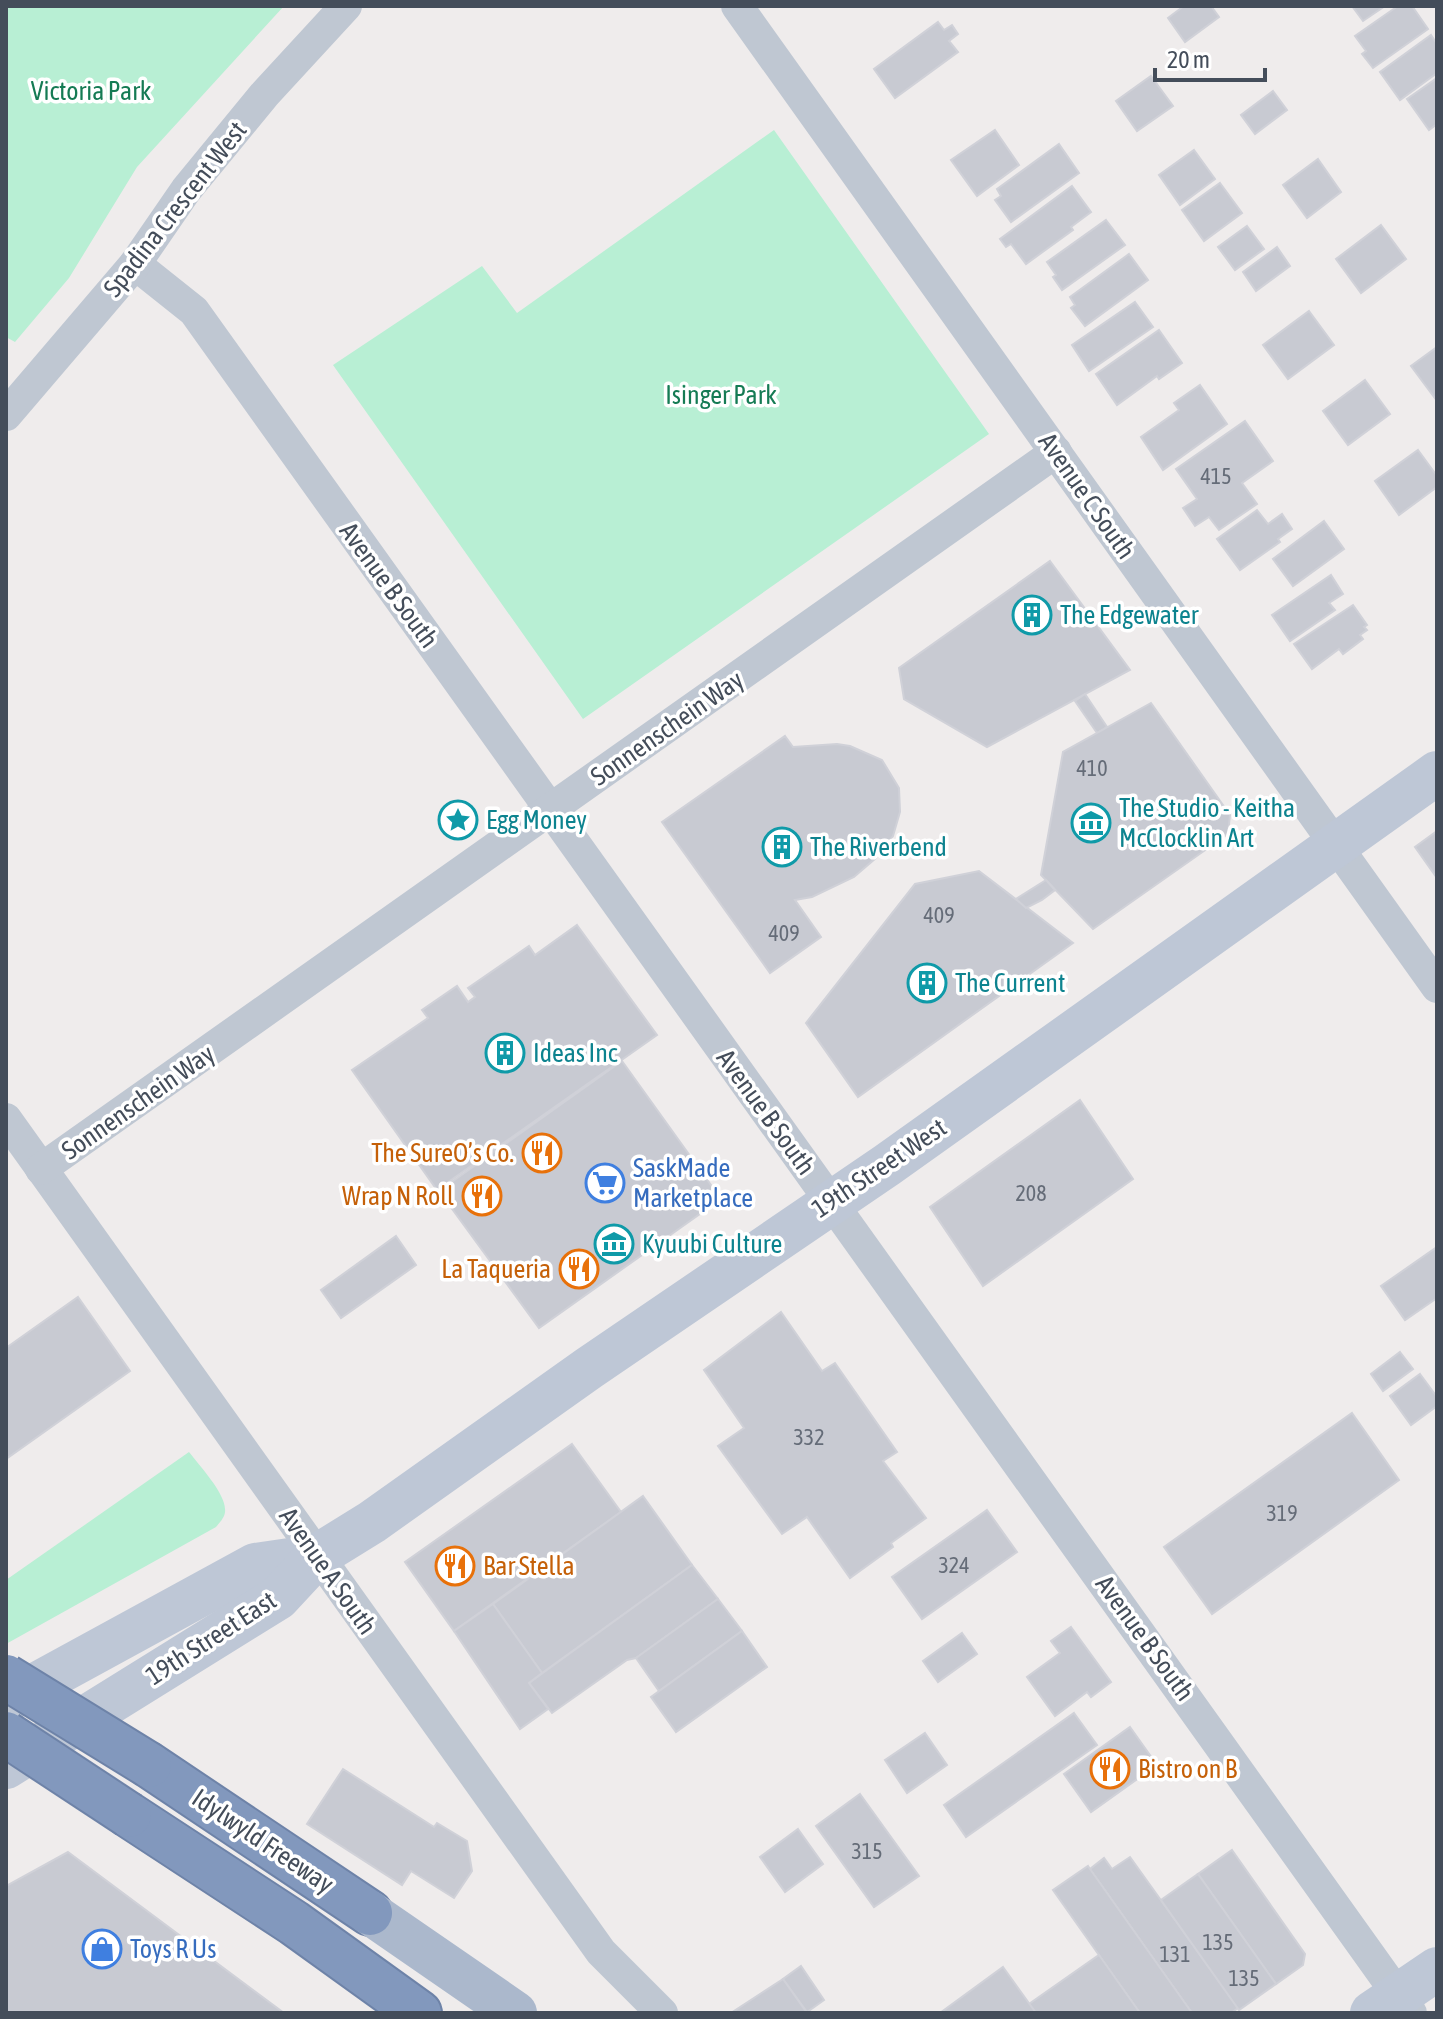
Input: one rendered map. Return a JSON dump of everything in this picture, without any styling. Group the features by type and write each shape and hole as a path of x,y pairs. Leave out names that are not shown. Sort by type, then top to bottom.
{"highway":[{"name":"Idylwyld Freeway","path":"6,1677 149,1765 370,1913"},
{"name":"Idylwyld Freeway","path":"6,1734 294,1923 419,2013"}],"main road":[{"name":"Idylwyld Freeway","path":"370,1913 515,2013"}],"street":[{"name":"Spadina Crescent West","path":"6,415 135,264 195,178 264,95 346,6"},
{"name":"Avenue C South","path":"737,6 1437,987"},
{"name":"Avenue B South","path":"135,264 194,311 1082,1550 1394,2007"},
{"name":"Sonnenschein Way","path":"41,1169 1056,452"},
{"name":"19th Street West","path":"317,1556 372,1522 1085,1024 1437,773"},
{"name":"Avenue A South","path":"6,1119 601,1952 662,2013"},
{"name":"19th Street East","path":"6,1701 255,1565 317,1556"},
{"name":"19th Street East","path":"6,1767 278,1598 317,1556"},
{"path":"1394,2007 1437,1969"}],"green space":[{"name":"Victoria Park","path":"6,6 284,6 137,167 69,278 15,342 6,337"},
{"name":"Isinger Park","path":"774,130 989,434 583,719 333,365 482,266 517,313"},
{"path":"189,1452 211,1479 224,1502 225,1514 216,1527 6,1644 6,1580"}],"building":[{"path":"1184,6 1211,6 1219,17 1185,42 1168,18"},
{"path":"1352,6 1385,6 1363,21"},
{"path":"1398,6 1412,6 1428,29 1373,68 1362,54 1366,51 1355,36"},
{"path":"938,22 944,30 952,25 958,34 949,41 958,52 895,98 874,69"},
{"path":"1431,35 1437,44 1437,73 1400,100 1380,72"},
{"path":"1151,76 1173,106 1137,131 1116,101"},
{"path":"1437,78 1437,124 1429,130 1407,99"},
{"path":"1273,91 1287,110 1255,134 1241,115"},
{"path":"995,130 1019,165 977,196 951,160"},
{"path":"1059,144 1079,173 1011,222 995,200 1001,196 997,189"},
{"path":"1194,150 1215,179 1180,205 1159,175"},
{"path":"1318,159 1341,192 1307,218 1283,185"},
{"path":"1220,183 1242,213 1204,241 1182,210"},
{"path":"1072,186 1091,212 1071,227 1073,230 1026,264 1011,244 1006,247 1000,239"},
{"path":"1106,220 1125,245 1062,290 1047,262"},
{"path":"1381,225 1406,259 1361,293 1336,259"},
{"path":"1247,226 1264,249 1235,270 1218,247"},
{"path":"1277,247 1290,266 1256,291 1243,272"},
{"path":"1129,254 1148,280 1085,326 1071,308 1075,305 1070,297"},
{"path":"1135,302 1153,327 1089,371 1072,345"},
{"path":"1309,311 1334,345 1288,379 1263,345"},
{"path":"1159,330 1182,363 1159,379 1157,376 1117,405 1096,374"},
{"path":"1437,347 1437,401 1411,366"},
{"path":"1365,380 1390,414 1348,445 1323,411"},
{"path":"1200,385 1227,424 1163,470 1141,437 1179,410 1174,403"},
{"path":"1245,421 1273,461 1242,483 1257,504 1219,530 1209,517 1195,526 1183,508 1197,499 1176,469"},
{"path":"1418,450 1437,476 1437,487 1399,515 1375,481"},
{"path":"1257,510 1268,524 1282,514 1292,529 1278,539 1280,542 1240,570 1217,539"},
{"path":"1324,521 1344,549 1293,586 1273,559"},
{"name":"The Edgewater","path":"1050,561 1130,670 987,747 904,699 899,668"},
{"path":"1331,575 1343,594 1329,603 1335,610 1290,641 1272,615"},
{"path":"1353,605 1367,625 1364,627 1367,630 1360,635 1363,639 1343,654 1339,649 1312,669 1294,644"},
{"path":"1085,694 1107,727 1097,733 1075,701"},
{"path":"1151,703 1230,815 1228,834 1093,929 1041,875 1063,752"},
{"name":"The Riverbend","path":"785,736 793,747 837,744 850,746 882,760 899,788 900,812 893,836 876,858 854,877 812,897 795,900 821,937 770,973 662,822"},
{"path":"1437,831 1437,878 1415,847"},
{"name":"The Current","path":"979,871 1073,943 858,1097 806,1023 915,884"},
{"path":"1046,880 1055,890 1042,900 1026,908 1016,899"},
{"name":"Ideas Inc","path":"577,925 657,1035 437,1190 352,1070 428,1018 422,1010 457,986 468,1002 475,997 468,988 529,946 535,955"},
{"path":"622,1061 721,1199 539,1328 439,1191"},
{"path":"1080,1100 1133,1179 983,1286 930,1207"},
{"path":"396,1236 416,1265 341,1318 321,1290"},
{"path":"1437,1247 1437,1298 1405,1320 1381,1286"},
{"path":"78,1297 130,1371 6,1459 6,1348"},
{"path":"781,1312 822,1371 835,1363 897,1452 883,1461 926,1518 850,1578 807,1517 782,1534 718,1446 744,1428 704,1370"},
{"path":"1400,1352 1413,1369 1383,1391 1371,1374"},
{"path":"1420,1374 1437,1397 1437,1406 1411,1425 1390,1396"},
{"path":"1352,1413 1399,1480 1212,1614 1164,1547"},
{"path":"572,1444 621,1512 454,1631 405,1562"},
{"path":"643,1496 692,1565 542,1673 493,1604"},
{"path":"987,1510 1017,1552 922,1619 892,1577"},
{"path":"692,1565 718,1599 552,1713 529,1683"},
{"path":"718,1599 742,1631 659,1691 636,1658"},
{"path":"493,1604 542,1673 529,1683 548,1709 520,1729 454,1631"},
{"path":"1071,1627 1111,1682 1091,1697 1087,1692 1055,1716 1027,1677 1060,1653 1051,1641"},
{"path":"742,1631 767,1667 676,1732 651,1697"},
{"path":"962,1633 977,1654 938,1682 923,1661"},
{"path":"1074,1713 1097,1745 966,1837 944,1805"},
{"name":"Bistro on B","path":"1130,1727 1157,1765 1091,1812 1064,1774"},
{"path":"925,1733 947,1765 907,1793 885,1760"},
{"path":"343,1769 434,1827 437,1823 467,1841 472,1871 454,1898 411,1871 402,1885 307,1824"},
{"path":"860,1794 919,1876 874,1907 816,1826"},
{"path":"798,1829 823,1864 785,1892 760,1857"},
{"path":"1232,1850 1305,1954 1303,1965 1276,1984 1198,1874"},
{"name":"Toys R Us","path":"68,1852 284,2013 6,2013 6,1886"},
{"path":"1130,1857 1238,2008 1231,2013 1192,2013 1090,1869 1104,1858 1112,1869"},
{"path":"1088,1866 1192,2013 1140,2013 1053,1890"},
{"path":"1198,1874 1276,1984 1239,2010 1161,1900"},
{"path":"1099,1955 1140,2013 1036,2013 1029,2004"},
{"path":"801,1966 824,2000 807,2012 783,1979"},
{"path":"1003,1967 1036,2013 940,2013"},
{"path":"783,1979 807,2013 731,2013"}],"place":[{"name":"The Edgewater","path":"1032,615"},
{"name":"Egg Money","path":"458,820"},
{"name":"The Studio - Keitha McClocklin Art","path":"1091,823"},
{"name":"The Riverbend","path":"782,847"},
{"name":"The Current","path":"927,983"},
{"name":"Ideas Inc","path":"505,1053"},
{"name":"The SureO’s Co.","path":"542,1153"},
{"name":"SaskMade Marketplace","path":"605,1183"},
{"name":"Wrap N Roll","path":"482,1196"},
{"name":"Kyuubi Culture","path":"614,1244"},
{"name":"La Taqueria","path":"579,1269"},
{"name":"Bar Stella","path":"455,1566"},
{"name":"Bistro on B","path":"1110,1769"},
{"name":"Toys R Us","path":"102,1949"}]}
